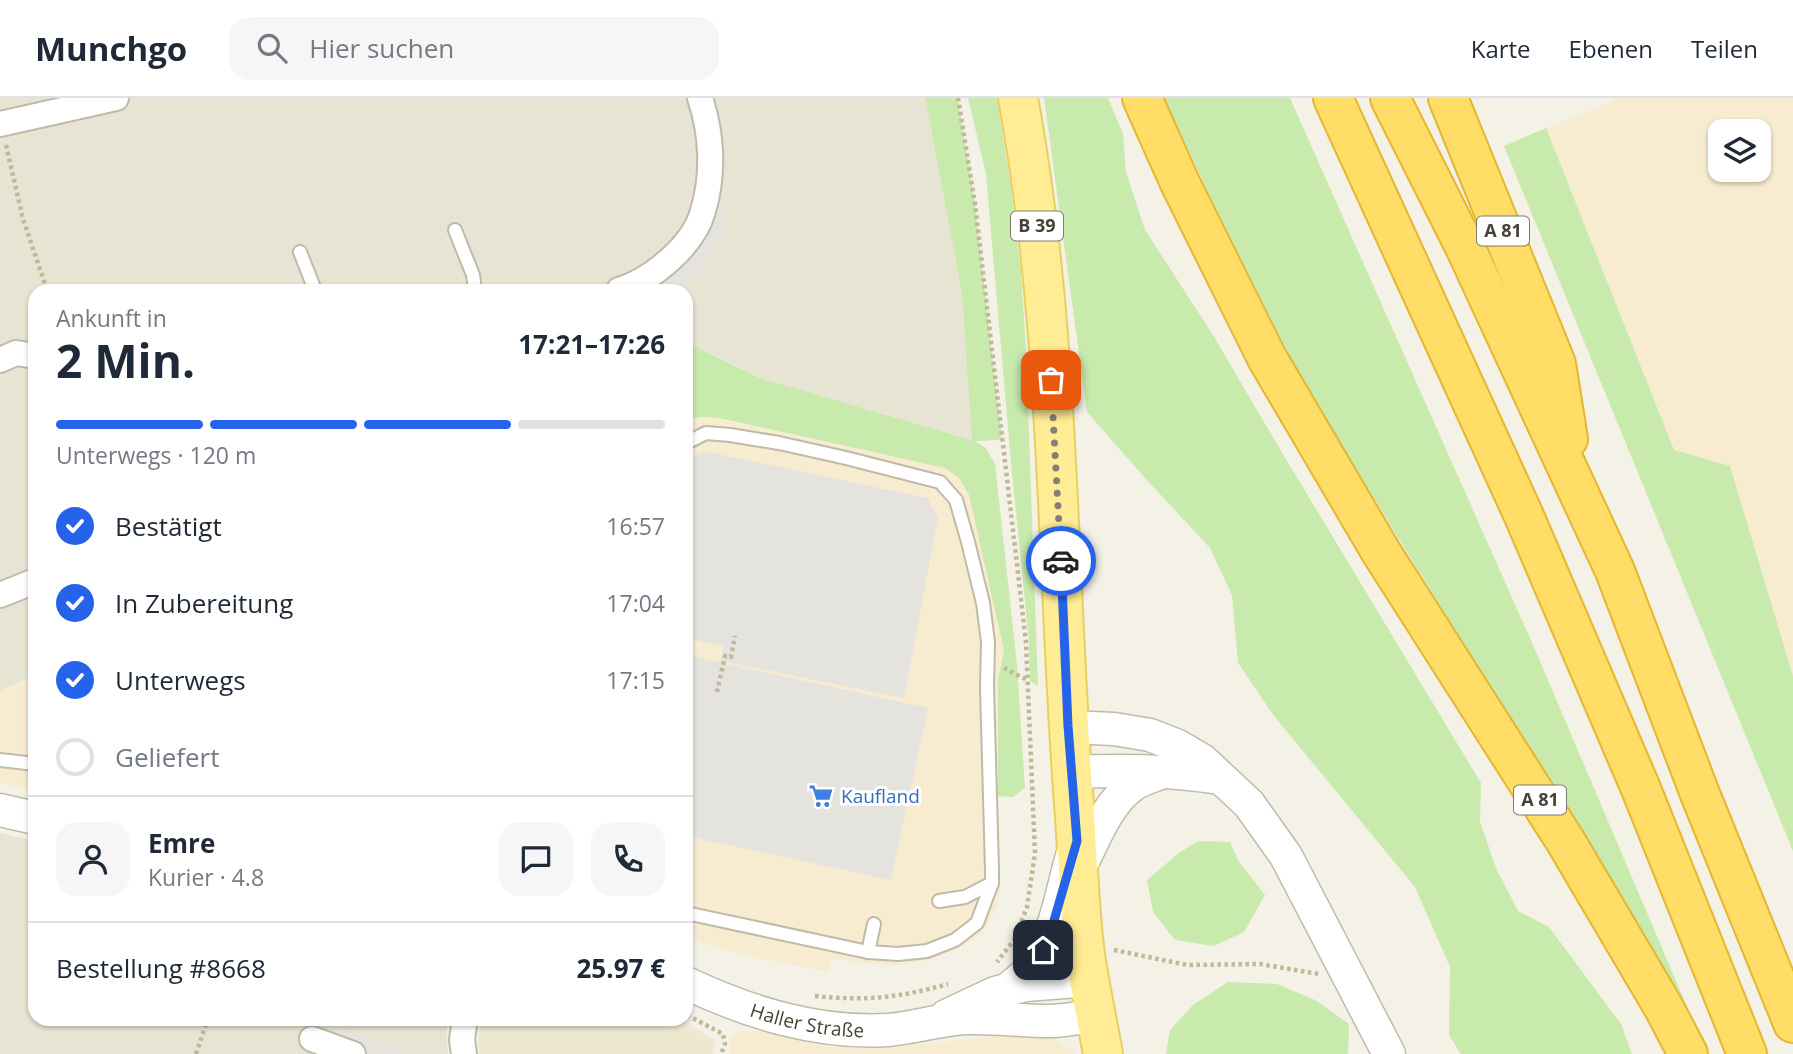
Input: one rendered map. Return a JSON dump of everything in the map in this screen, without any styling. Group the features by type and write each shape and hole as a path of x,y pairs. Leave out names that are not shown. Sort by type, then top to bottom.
{"highway":[{"name":"A 81","path":"1142,98 1180,183 1267,358 1381,552 1566,842 1664,1008 1688,1054"},
{"path":"1333,98 1529,528 1641,789 1747,1054"},
{"path":"1390,98 1470,258 1574,482"},
{"name":"A 81","path":"1448,98 1556,364 1574,482 1615,571 1699,794 1793,1023"}],"main road":[{"name":"B 39","path":"1018,98 1036,218 1049,354 1071,772 1090,982 1103,1054"}],"street":[{"path":"0,123 116,98"},
{"path":"638,284 662,267 686,244 703,213 710,168 710,133 700,98"},
{"path":"0,360 16,353 28,355"},
{"path":"0,595 28,584"},
{"path":"1068,726 1150,735 1178,746 1202,760 1249,804 1286,856 1389,1054"},
{"path":"1071,772 1165,771 1222,779"},
{"name":"Haller Straße","path":"1001,977 1027,972 1029,945 1051,931 1078,855 1118,798 1134,783 1165,771"},
{"path":"0,810 28,816"},
{"name":"Haller Straße","path":"1001,977 1026,985 1090,982"},
{"name":"Haller Straße","path":"933,1023 959,1008 995,993 1001,977"},
{"name":"Haller Straße","path":"693,986 769,1016 809,1026 848,1031 890,1030 967,1018 1050,1021 1090,982"},
{"path":"464,1026 464,1054"},
{"path":"313,1039 353,1054"}],"lane":[{"path":"454,230 474,284"},
{"path":"300,252 313,284"},
{"path":"693,440 706,433 730,435 805,449 940,482 956,500 983,603 988,642 986,687 992,883 977,923 955,940 928,951 868,953 693,915"},
{"path":"0,760 28,763"},
{"path":"939,901 965,897 992,883"},
{"path":"868,953 874,924"}],"path":[{"path":"958,98 975,204 1026,642 1028,681 1035,853 1027,907 1029,945 1001,977"},
{"path":"0,123 23,219 45,284"},
{"path":"717,692 725,656 730,657 735,636"},
{"path":"987,660 1028,681"},
{"path":"1090,982 1114,950 1187,965 1260,964 1324,975 1347,973"},
{"path":"803,995 852,1000 885,998 924,991 959,980"},
{"path":"693,1019 723,1034 725,1044 721,1054"},
{"path":"196,1054 205,1026"}],"shaded area":[{"path":"0,98 925,98 962,294 973,440 760,378 693,346 693,284 28,284 28,678 0,691"},
{"path":"1614,98 1793,98 1793,676 1730,467 1674,451 1546,128 1614,101"},
{"path":"714,211 729,216 720,242 698,273 686,284 661,284 684,264 706,232"},
{"path":"709,417 945,468 959,478 969,495 1004,650 998,682 1000,895 994,914 981,934 962,947 930,960 889,966 832,959 828,972 693,941 693,420"},
{"path":"704,451 927,498 938,518 904,698 721,661 723,646 693,640 693,456"},
{"name":"Kaufland","path":"693,657 928,708 891,880 693,838"},
{"path":"28,678 28,790 0,782 0,691"},
{"path":"0,833 28,839 28,1026 446,1026 448,1054 0,1054"},
{"path":"480,1026 691,1026 716,1041 712,1054 479,1054"},
{"path":"339,1029 407,1054 369,1054 342,1044"},
{"path":"744,1031 764,1032 825,1047 896,1047 1015,1034 1054,1037 1076,1054 729,1054 732,1036"}],"green space":[{"path":"925,98 958,98 975,204 1002,440 974,441 986,448 995,464 1017,665 1025,788 1013,797 998,796 998,681 1004,650 969,495 959,478 945,468 721,419 693,419 693,345 760,378 972,440 962,294"},
{"path":"968,98 997,98 1011,188 1026,349 1038,686 1030,681 1029,642 986,174"},
{"path":"1044,98 1108,98 1123,134 1126,172 1145,230 1213,335 1481,783 1480,822 1496,868 1518,911 1549,927 1621,1024 1632,1054 1461,1054 1449,1035 1450,967 1415,887 1274,716 1238,663 1232,595 1210,548 1087,412"},
{"path":"1164,98 1290,98 1533,645 1685,1002 1305,387"},
{"path":"1546,128 1674,450 1730,466 1793,676 1793,851 1504,146"},
{"path":"1198,841 1230,842 1239,862 1265,895 1244,932 1214,946 1175,940 1153,912 1147,880"},
{"path":"1228,982 1277,984 1317,1001 1349,1024 1348,1054 1166,1054 1170,1030 1193,1005"}],"way so far":[{"path":"1051,380 1061,561"}],"place":[{"name":"Kaufland","path":"821,796"}],"route":[{"path":"1043,950 1077,841 1068,726 1061,561"}]}
